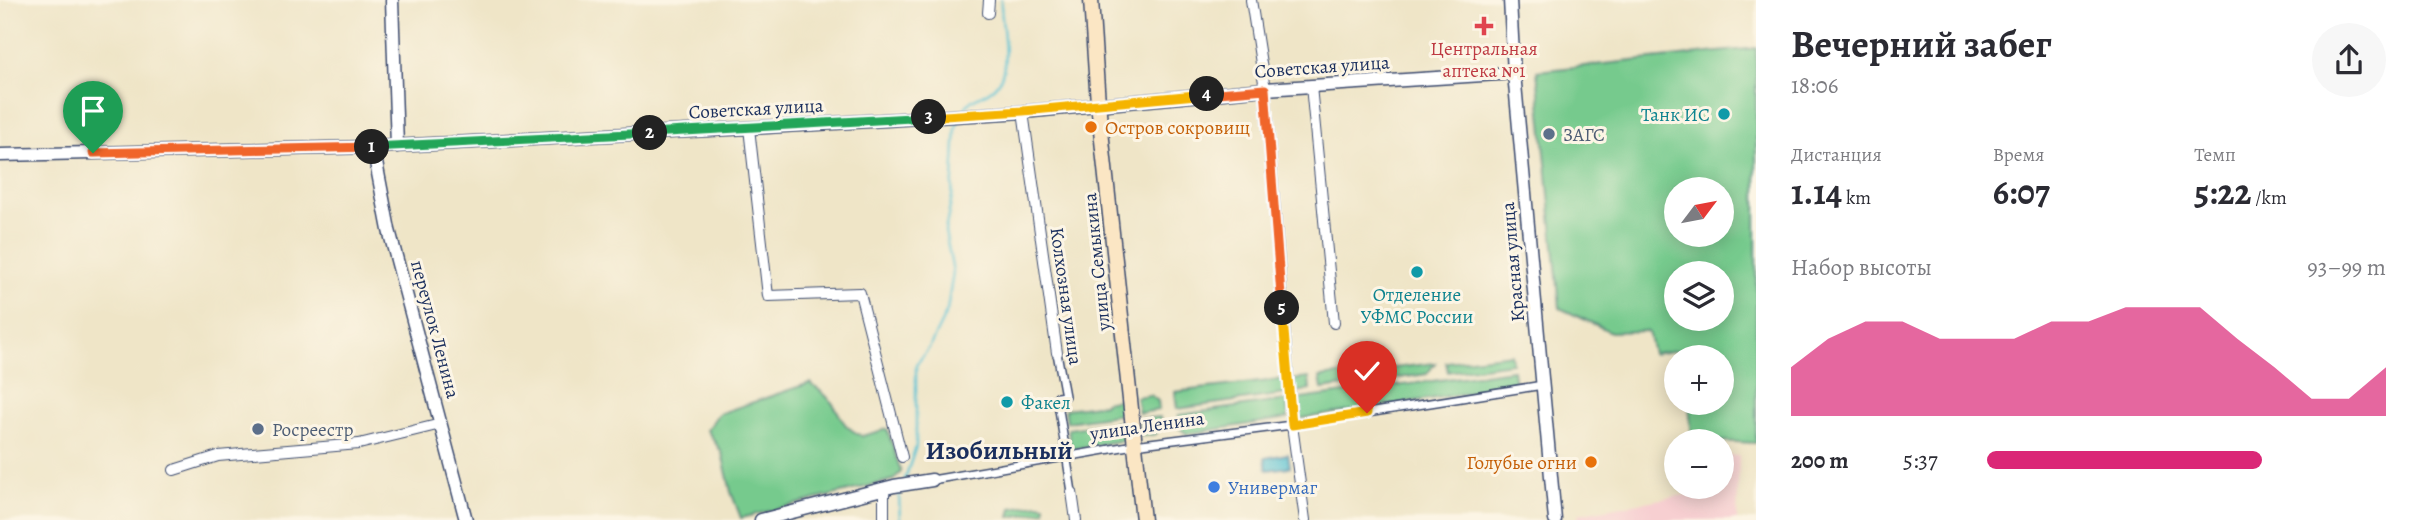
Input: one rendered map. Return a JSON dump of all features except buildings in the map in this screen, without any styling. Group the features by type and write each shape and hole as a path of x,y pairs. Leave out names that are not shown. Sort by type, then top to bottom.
{"main road":[{"name":"улица Семыкина","path":"1091,0 1098,103 1143,520"}],"street":[{"path":"392,0 397,146"},
{"path":"988,13 989,0"},
{"path":"1251,0 1265,89 1292,425 1305,520"},
{"name":"Красная улица","path":"1510,0 1514,74 1555,520"},
{"name":"Советская улица","path":"0,155 373,147 750,128 1023,111 1265,89 1514,74"},
{"path":"1311,86 1334,323"},
{"name":"Колхозная улица","path":"1023,111 1065,396 1057,397 1076,520"},
{"path":"750,128 768,296 860,293 902,457"},
{"name":"переулок Ленина","path":"373,147 389,230 466,520"},
{"name":"улица Ленина","path":"761,520 889,487 1066,456 1292,425 1543,385"},
{"path":"174,470 218,456 359,444 441,424"},
{"path":"884,520 889,487"}],"shaded area":[{"path":"1734,456 1739,456 1737,520 1579,520 1578,514 1664,499 1734,499"}],"green space":[{"path":"1756,48 1756,443 1734,442 1734,429 1691,429 1690,415 1734,415 1734,345 1664,345 1664,352 1653,354 1648,331 1611,332 1560,308 1537,71"},
{"path":"1511,354 1512,363 1448,372 1446,362"},
{"path":"1435,363 1427,374 1322,389 1320,377"},
{"path":"1513,370 1515,386 1297,419 1293,400"},
{"path":"1309,378 1310,390 1293,392 1292,380"},
{"path":"1285,379 1286,394 1177,409 1175,392"},
{"path":"810,383 828,398 844,423 854,432 862,436 887,429 901,472 893,480 741,518 731,492 722,453 707,430 718,414"},
{"path":"1150,395 1158,401 1159,410 1139,413 1136,397"},
{"path":"1121,399 1123,414 1067,422 1065,409"},
{"path":"1287,400 1288,418 1187,434 1179,428 1178,415"},
{"path":"1160,417 1161,426 1156,434 1141,436 1140,419"},
{"path":"1124,421 1126,440 1071,449 1068,429"},
{"path":"1045,505 1045,511 1010,517 1012,508"}],"water":[{"path":"1288,454 1290,467 1267,470 1265,458"}],"waterway":[{"path":"963,112 973,100 992,89 1003,71 1005,48 1001,0"},
{"path":"905,479 916,446 916,365 929,348 947,311 953,272 945,231 952,197 956,127 959,121"},
{"path":"900,520 901,489"}],"place":[{"name":"Центральная аптека №1","path":"1484,26"},
{"name":"Танк ИС","path":"1724,114"},
{"name":"Остров сокровищ","path":"1091,127"},
{"name":"ЗАГС","path":"1549,134"},
{"name":"Отделение УФМС России","path":"1417,272"},
{"name":"Факел","path":"1007,402"},
{"name":"Росреестр","path":"258,429"},
{"name":"Голубые огни","path":"1591,462"},
{"name":"Универмаг","path":"1214,487"}],"district":[{"name":"Изобильный","path":"999,450"}],"route":[{"path":"93,153 373,147 750,128 1023,111 1265,89 1292,425 1367,413"}]}
